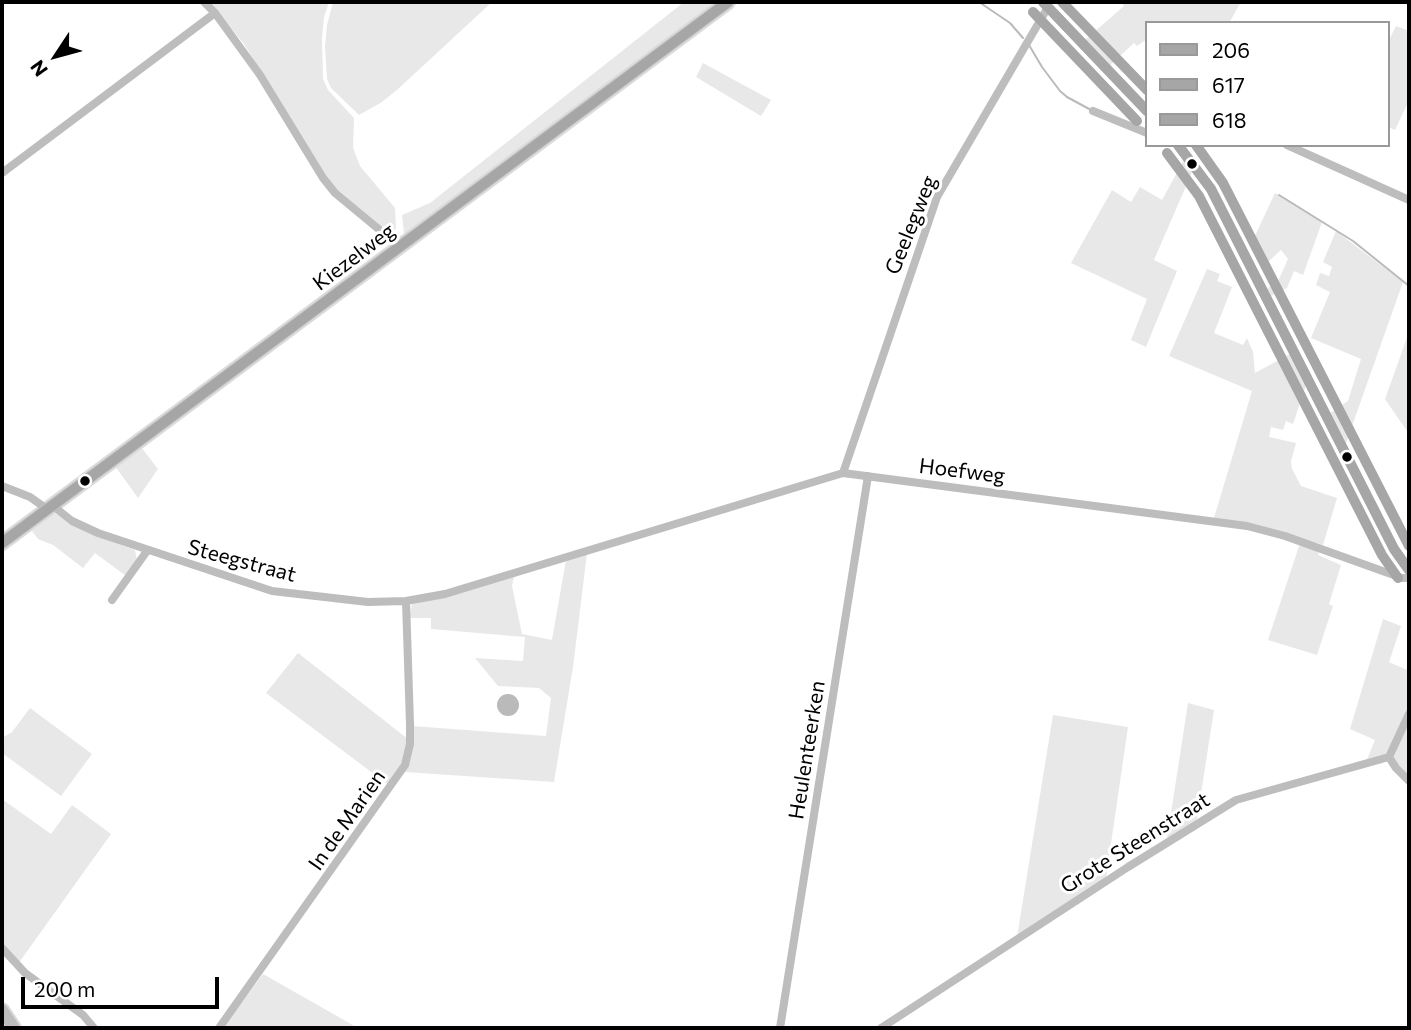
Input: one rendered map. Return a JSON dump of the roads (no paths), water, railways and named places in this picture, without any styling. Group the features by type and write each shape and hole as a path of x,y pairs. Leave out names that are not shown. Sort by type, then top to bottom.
{"main road":[{"name":"Kiezelweg","path":"2,543 728,2"},
{"path":"2,1010 14,1028"}],"street":[{"path":"204,2 260,75 335,193 400,246"},
{"path":"1045,4 1145,109"},
{"name":"Geelegweg","path":"843,473 933,206 1045,4"},
{"path":"2,173 215,13"},
{"path":"1093,111 1145,131"},
{"path":"1179,147 1210,189 1394,549 1409,570"},
{"path":"1291,147 1409,200"},
{"name":"Hoefweg","path":"516,573 843,473 1247,526 1285,536 1402,578 1409,578"},
{"name":"Heulenteerken","path":"780,1028 868,476"},
{"name":"Steegstraat","path":"2,486 50,507 72,522 146,551 272,591 368,602 406,601 445,594 516,573"},
{"path":"112,600 146,551"},
{"name":"In de Marien","path":"219,1028 373,814 405,765 410,744 406,601"},
{"path":"1409,715 1389,757 1409,781"},
{"name":"Grote Steenstraat","path":"881,1028 1236,800 1389,757"},
{"path":"2,948 25,974 83,1015 94,1028"}],"waterway":[{"path":"979,2 1010,23 1023,38"},
{"path":"1029,45 1060,91 1091,110"},
{"path":"1279,195 1353,241 1409,286"}]}
